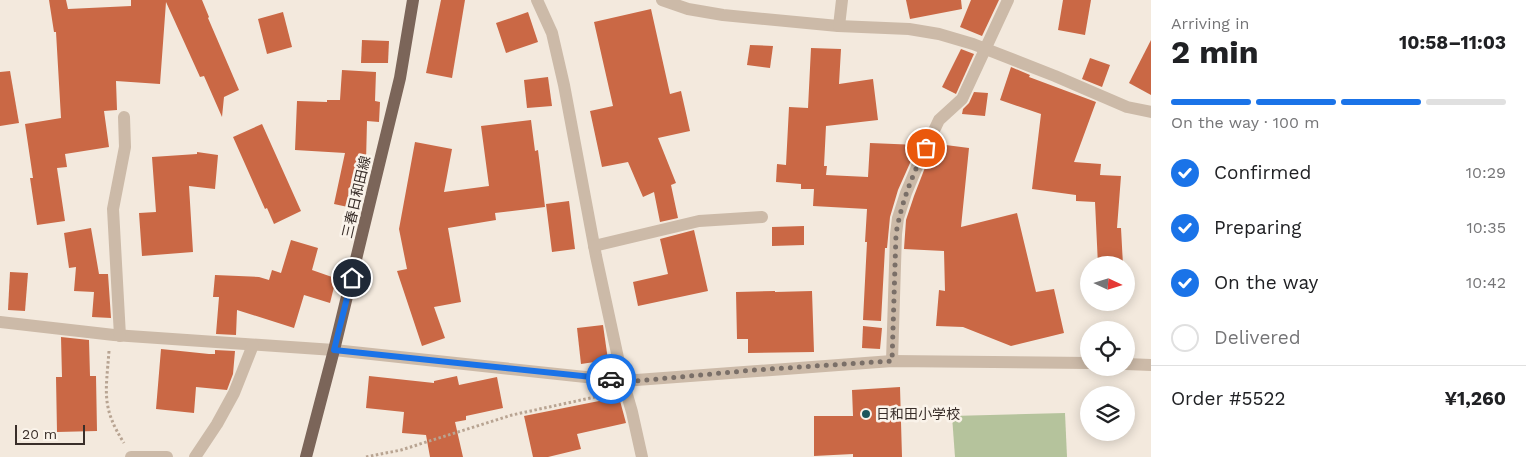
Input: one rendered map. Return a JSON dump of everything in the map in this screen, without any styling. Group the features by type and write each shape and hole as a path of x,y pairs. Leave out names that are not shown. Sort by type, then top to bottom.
{"main road":[{"name":"三春日和田線","path":"306,457 400,78 413,0"}],"street":[{"path":"537,0 552,33 564,85 594,246 624,386 642,457"},
{"path":"662,0 688,9 723,15 839,26 910,29 939,34 973,44 1127,107 1151,112"},
{"path":"839,26 842,0"},
{"path":"892,361 898,218 919,162 939,120 962,99 1008,0"},
{"path":"115,335 113,209 125,147 124,117"},
{"path":"594,246 698,221 762,217"},
{"path":"0,322 115,335 334,350 624,386 892,361 1080,363"},
{"path":"195,457 217,424 234,393 253,345"},
{"path":"1135,364 1151,364"},
{"path":"132,457 167,457"}],"path":[{"path":"115,335 106,394 108,412 113,426 132,457"},
{"path":"366,457 401,450 512,415 624,386"}],"green space":[{"path":"1065,413 1067,457 955,457 952,416"}],"building":[{"path":"49,0 66,0 68,9 131,6 131,0 202,0 239,90 224,97 222,117 204,76 200,77 166,2 160,84 116,81 117,110 104,111 109,147 65,154 67,167 57,168 65,221 37,225 30,178 33,178 25,124 61,118 56,32 54,32"},
{"path":"441,0 465,0 452,78 426,73"},
{"path":"906,0 961,0 962,9 910,19"},
{"path":"971,0 999,0 982,36 960,27"},
{"path":"1063,0 1091,0 1085,35 1058,30"},
{"path":"651,9 670,94 681,91 690,131 658,138 676,183 671,185 678,218 660,222 654,192 643,197 628,162 602,167 590,111 613,106 594,22"},
{"path":"283,12 292,47 267,54 258,19"},
{"path":"528,12 538,42 506,53 496,23"},
{"path":"362,40 389,41 388,63 361,63"},
{"path":"1151,40 1151,95 1129,83"},
{"path":"750,45 773,46 770,68 747,65"},
{"path":"811,48 841,49 839,84 873,79 878,120 826,126 824,166 827,166 826,175 868,177 870,143 918,145 898,190 890,217 887,248 885,248 881,321 863,320 867,209 813,206 814,189 801,189 801,184 776,182 777,164 786,165 789,107 808,108"},
{"path":"961,49 974,54 956,94 942,87"},
{"path":"1090,58 1110,65 1102,87 1082,79"},
{"path":"1011,67 1030,75 1029,77 1096,102 1074,162 1101,164 1100,175 1121,176 1117,228 1121,228 1123,256 1098,256 1095,202 1076,201 1076,195 1032,189 1041,114 1000,100"},
{"path":"342,70 376,72 375,101 380,102 379,122 367,121 367,162 357,209 334,204 345,153 295,150 297,101 327,102 327,100 340,100"},
{"path":"10,71 19,123 0,126 0,72"},
{"path":"548,77 552,106 527,108 524,80"},
{"path":"974,92 988,93 985,116 962,114 963,109 969,103"},
{"path":"531,120 535,151 538,150 545,207 495,213 496,220 448,228 461,302 434,307 445,338 422,346 397,271 407,269 399,229 415,142 452,149 444,192 489,186 481,126"},
{"path":"262,124 301,211 274,224 267,208 265,209 233,137"},
{"path":"938,144 969,148 961,227 1017,213 1036,292 1054,289 1064,333 1011,346 963,327 936,326 939,290 945,291 944,251 904,249 906,220 926,165"},
{"path":"197,152 218,155 215,189 189,186 193,252 142,256 139,213 156,212 152,157 197,154"},
{"path":"569,201 575,249 552,252 546,204"},
{"path":"804,226 804,245 772,246 772,227"},
{"path":"91,228 99,274 108,274 111,318 92,317 94,292 74,291 76,267 69,268 64,233"},
{"path":"694,230 708,291 638,306 633,282 668,274 660,239"},
{"path":"291,240 318,248 312,270 332,277 335,283 330,303 304,295 294,328 237,310 236,335 216,334 219,297 213,297 215,275 259,277 269,280 272,270 281,273"},
{"path":"10,272 28,273 25,311 8,310"},
{"path":"812,291 814,352 748,353 748,339 737,339 736,292"},
{"path":"603,325 608,360 581,364 577,328"},
{"path":"863,326 882,328 880,349 862,348"},
{"path":"61,337 89,340 90,376 96,376 97,431 57,432 56,377 62,377"},
{"path":"161,349 209,354 215,354 215,350 235,351 233,374 227,390 196,387 194,413 156,409"},
{"path":"369,376 434,383 434,381 457,376 459,385 497,377 503,408 466,416 466,420 455,422 463,457 430,457 426,435 402,433 404,412 366,408"},
{"path":"900,387 902,457 853,457 853,454 814,456 814,416 853,416 852,390"},
{"path":"619,397 626,423 577,434 581,449 548,457 533,457 524,416"}],"way so far":[{"path":"611,379 636,381 754,370 892,361 898,218 906,193 926,148"}],"place":[{"name":"日和田小学校","path":"866,414"}],"route":[{"path":"352,278 334,350 611,379"}]}
